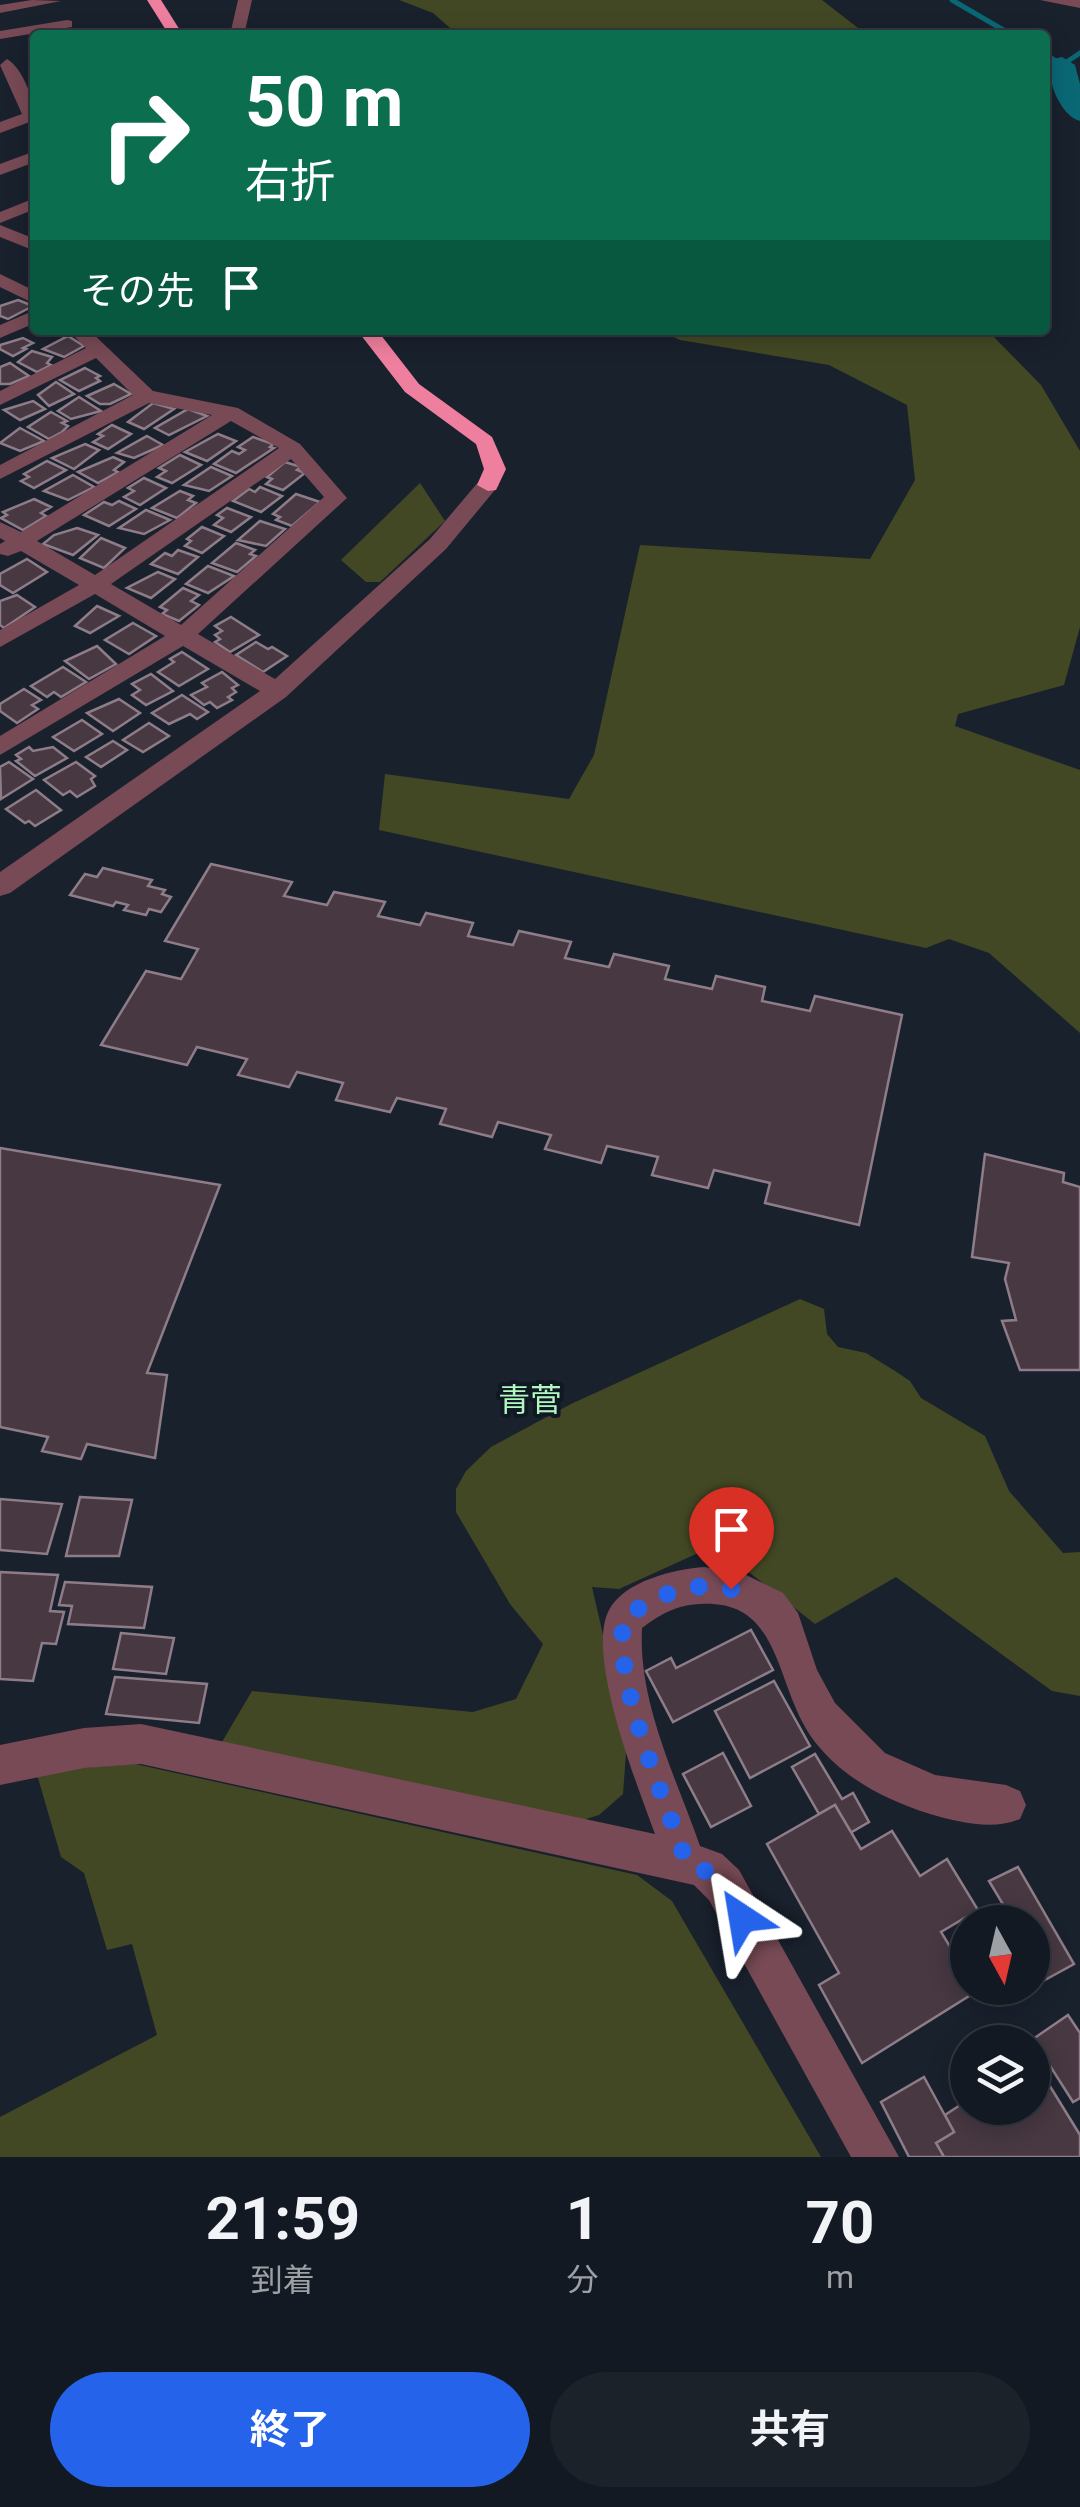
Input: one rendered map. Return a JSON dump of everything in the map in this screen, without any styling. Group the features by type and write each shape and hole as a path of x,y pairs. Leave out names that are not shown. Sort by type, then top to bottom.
{"highway":[{"path":"154,0 173,30"},
{"path":"372,335 412,388 485,441 494,469 488,485"}],"street":[{"path":"238,30 244,0"},
{"path":"1047,0 1080,4"},
{"path":"0,9 53,1 70,30"},
{"path":"0,35 30,33"},
{"path":"9,63 30,114"},
{"path":"0,96 18,91"},
{"path":"0,128 30,116"},
{"path":"0,170 30,158"},
{"path":"0,218 30,205"},
{"path":"0,230 30,244"},
{"path":"0,271 30,257"},
{"path":"0,280 30,295"},
{"path":"0,332 30,318"},
{"path":"0,746 182,636 336,498 293,448 231,412 146,396 83,335"},
{"path":"0,399 97,350"},
{"path":"0,473 146,396"},
{"path":"7,542 231,412"},
{"path":"0,640 95,585 293,448"},
{"path":"0,886 277,691 438,544 488,485"},
{"path":"7,542 95,585 277,691"},
{"path":"686,1861 633,1704 621,1637 624,1618 658,1595 708,1584 754,1594 780,1619 808,1698 835,1736 879,1771 918,1792 974,1804 1006,1805"},
{"path":"0,1765 84,1748 141,1744 686,1861 707,1869 724,1885 876,2157"}],"green space":[{"path":"399,0 822,0 861,30 452,30 433,13"},
{"path":"670,335 992,335 1041,385 1080,451 1080,627 1064,685 958,714 955,726 1080,770 1080,1033 989,953 949,939 926,948 379,830 385,774 569,799 594,755 640,545 870,559 915,480 907,405 829,365"},
{"path":"420,483 445,521 380,582 366,582 341,560"},
{"path":"800,1299 824,1309 827,1334 838,1347 866,1353 910,1381 921,1398 985,1436 1009,1491 1063,1553 1080,1552 1080,1696 1052,1691 896,1577 815,1624 750,1573 707,1549 619,1589 592,1587 627,1739 623,1794 599,1815 576,1822 219,1747 252,1691 473,1712 516,1699 543,1644 510,1604 456,1512 456,1489 466,1471 491,1447 571,1404"},
{"path":"135,1764 637,1875 672,1901 821,2157 0,2157 0,2117 157,2035 132,1944 107,1950 84,1873 61,1857 36,1771"}],"building":[{"path":"18,300 30,308 8,319 0,316 0,306"},
{"path":"68,336 84,346 64,357 43,349"},
{"path":"23,338 33,343 13,356 0,349 0,345"},
{"path":"32,351 52,357 47,363 51,365 37,372 18,362"},
{"path":"10,363 29,376 0,384 0,367"},
{"path":"85,368 100,376 96,378 100,381 79,391 60,380"},
{"path":"56,382 74,394 49,406 38,395"},
{"path":"114,384 131,394 110,404 100,404 87,396"},
{"path":"79,397 101,411 71,419 58,411"},
{"path":"33,401 45,409 20,420 4,410"},
{"path":"153,403 174,409 144,429 128,422"},
{"path":"188,409 207,416 169,435 155,428"},
{"path":"51,412 67,421 62,423 68,426 62,432 49,439 28,427"},
{"path":"112,425 131,434 108,449 93,442 103,436 98,434"},
{"path":"20,428 44,441 20,451 0,443"},
{"path":"218,434 236,441 207,461 185,452"},
{"path":"147,436 163,445 134,458 117,453"},
{"path":"253,437 273,444 270,447 274,448 236,473 214,464 232,451 239,454 245,450 238,447"},
{"path":"85,444 99,450 74,469 52,458"},
{"path":"180,455 201,465 172,483 157,477 166,471 159,468"},
{"path":"113,457 124,462 114,470 118,472 98,483 78,472"},
{"path":"47,461 66,470 34,488 21,481 29,477 24,474"},
{"path":"285,462 301,467 297,470 305,473 283,490 266,484 272,479 267,477"},
{"path":"211,467 232,476 209,491 184,485"},
{"path":"73,475 94,487 68,500 44,491"},
{"path":"144,478 166,488 140,505 124,497 134,491 128,488"},
{"path":"260,487 282,496 261,512 233,501 249,489 255,492"},
{"path":"180,491 193,496 188,500 196,503 177,518 152,508"},
{"path":"296,494 320,502 292,526 276,520 280,517 273,514"},
{"path":"34,499 51,507 41,513 46,516 23,530 1,518 7,515 3,512"},
{"path":"119,501 136,509 109,526 84,515 104,502 112,505"},
{"path":"227,508 251,517 231,532 214,525 223,518 217,515"},
{"path":"146,510 170,520 144,534 119,528"},
{"path":"260,521 285,529 266,546 238,540"},
{"path":"202,527 224,536 202,553 185,546 191,541 187,539"},
{"path":"77,528 98,535 73,555 43,544 54,535"},
{"path":"101,538 125,548 104,568 80,558"},
{"path":"236,543 255,550 250,554 256,556 237,572 212,563"},
{"path":"178,550 198,557 178,574 151,564 165,553 172,556"},
{"path":"27,559 47,572 13,593 0,585 0,574"},
{"path":"208,566 234,576 208,593 186,584"},
{"path":"158,572 175,579 151,598 127,588"},
{"path":"183,588 199,595 191,601 199,605 179,621 162,614 167,610 160,607"},
{"path":"17,595 35,607 4,628 0,625 0,601"},
{"path":"97,606 119,616 90,633 75,626"},
{"path":"231,617 259,635 230,652 215,642 220,639 215,635 222,631 215,626"},
{"path":"133,623 156,636 129,654 105,640"},
{"path":"256,642 287,656 263,672 236,655"},
{"path":"97,646 116,664 89,679 65,661"},
{"path":"182,652 208,669 179,686 158,672"},
{"path":"63,667 86,682 61,697 54,692 47,697 31,686"},
{"path":"222,672 238,685 228,697 232,700 217,708 210,702 204,705 191,695 207,687 202,683"},
{"path":"151,674 173,691 146,705 132,695 140,690 132,684"},
{"path":"24,689 41,700 32,705 38,709 17,723 0,711 0,704"},
{"path":"182,695 208,712 197,719 190,714 169,724 152,713"},
{"path":"119,699 140,713 113,731 87,713"},
{"path":"82,720 102,734 74,751 53,737"},
{"path":"149,723 169,736 143,752 123,740"},
{"path":"113,741 127,750 101,767 86,757"},
{"path":"29,747 33,751 53,747 67,758 35,776 16,761 21,759 16,755"},
{"path":"9,762 33,779 1,799 0,767"},
{"path":"76,762 95,776 91,779 95,786 77,797 70,791 63,795 44,780"},
{"path":"36,790 61,810 35,826 6,809"},
{"path":"211,864 292,882 284,896 327,905 334,892 385,902 378,916 420,925 426,913 473,923 468,936 513,945 519,931 571,942 565,958 609,967 614,954 669,966 665,979 712,989 716,976 765,987 762,1001 810,1011 815,996 902,1015 859,1225 765,1203 770,1183 714,1170 708,1188 652,1175 658,1157 607,1146 601,1163 545,1149 551,1135 498,1122 492,1137 440,1124 446,1109 397,1098 390,1112 336,1100 343,1083 297,1072 289,1087 238,1075 247,1059 197,1047 187,1065 101,1045 146,971 181,979 198,949 165,941"},
{"path":"103,868 152,880 148,886 165,890 162,894 171,897 161,912 149,909 146,915 124,910 128,905 116,902 113,906 70,895 85,874 97,877"},
{"path":"0,1148 220,1185 147,1373 167,1375 155,1458 87,1444 81,1459 42,1451 48,1437 0,1427"},
{"path":"985,1154 1064,1173 1063,1182 1080,1187 1080,1370 1020,1370 1002,1321 1016,1320 1005,1279 1009,1263 972,1257"},
{"path":"80,1497 132,1500 119,1556 66,1556"},
{"path":"0,1499 62,1504 47,1554 0,1550"},
{"path":"0,1572 58,1575 50,1611 64,1612 56,1644 42,1643 33,1681 0,1679"},
{"path":"65,1582 152,1587 144,1628 68,1624 72,1606 59,1605"},
{"path":"751,1630 773,1670 673,1722 646,1671 671,1658 676,1668"},
{"path":"121,1633 174,1638 166,1674 113,1669"},
{"path":"115,1677 207,1684 199,1723 106,1714"},
{"path":"774,1681 810,1746 750,1778 715,1711"},
{"path":"723,1753 751,1806 711,1827 683,1774"},
{"path":"815,1754 842,1799 853,1793 869,1822 850,1833 835,1805 819,1814 792,1767"},
{"path":"835,1805 861,1849 892,1831 920,1876 947,1859 975,1905 950,1905 950,1927 941,1932 950,1947 950,2005 955,2005 862,2063 819,1985 839,1973 767,1844"},
{"path":"1018,1867 1040,1905 1003,1905 989,1881"},
{"path":"1050,1922 1074,1964 1050,1977"},
{"path":"1068,2015 1080,2033 1080,2098 1073,2102 1050,2066 1050,2027"},
{"path":"924,2077 954,2132 936,2143 944,2157 909,2157 881,2102"},
{"path":"1050,2086 1080,2135 1080,2157 944,2157 936,2143 954,2132 950,2125 1050,2125"}],"waterway":[{"path":"952,0 1003,30"},
{"path":"1050,57 1062,65 1080,53"},
{"path":"1062,65 1062,74 1080,113"}],"district":[{"name":"青菅","path":"530,1400"}],"route":[{"path":"731,1589 708,1584 658,1595 624,1618 621,1637 633,1704 686,1861 707,1869 724,1885 742,1918"}]}
